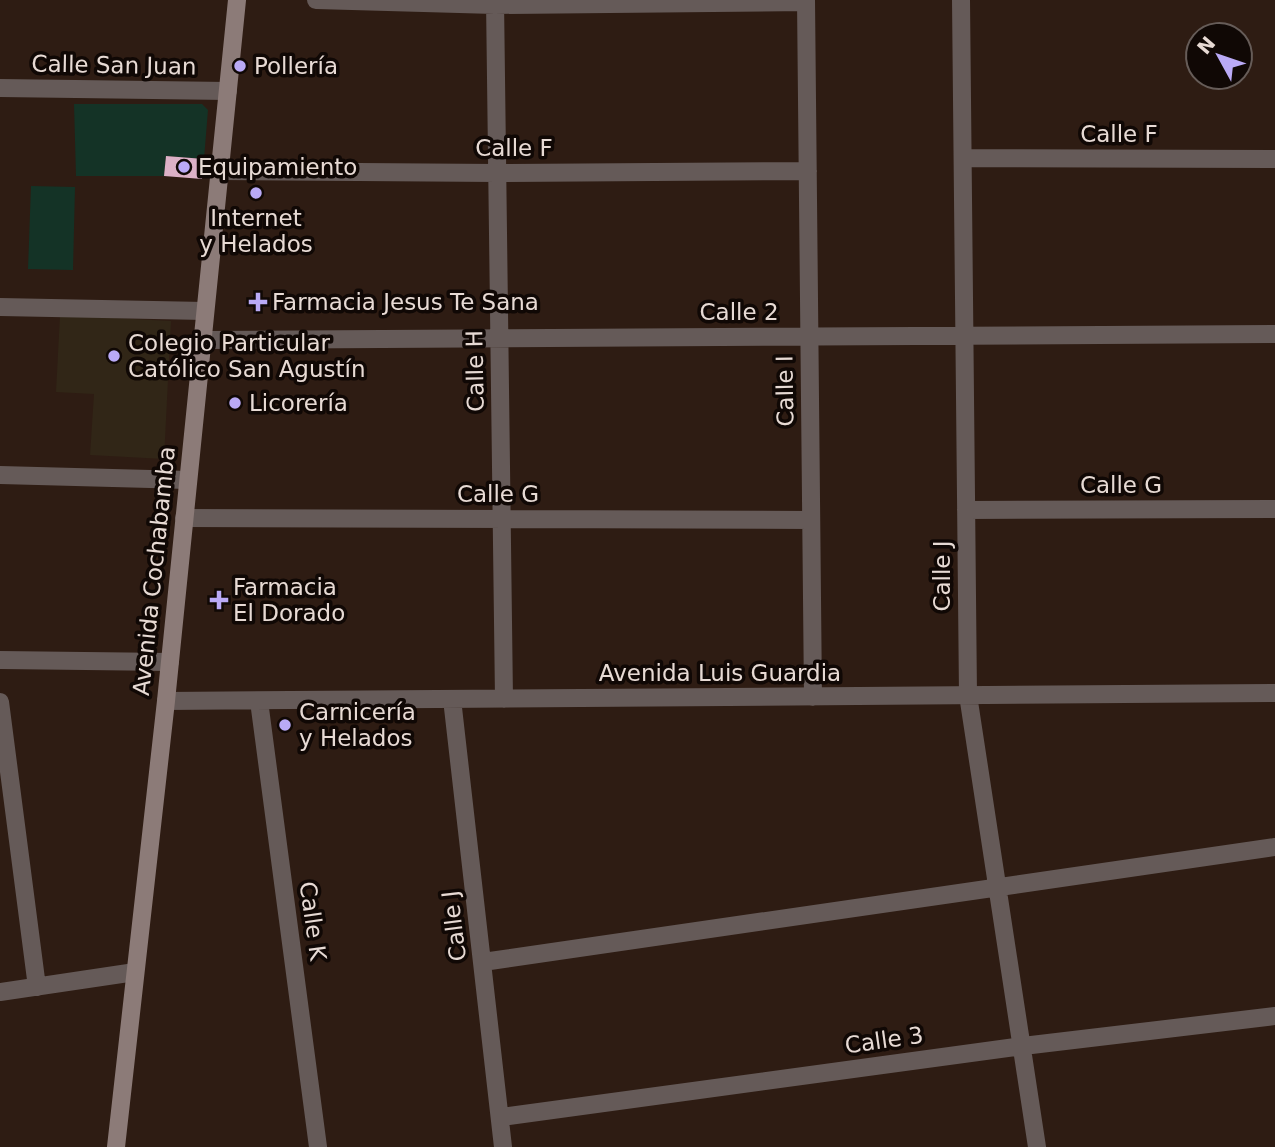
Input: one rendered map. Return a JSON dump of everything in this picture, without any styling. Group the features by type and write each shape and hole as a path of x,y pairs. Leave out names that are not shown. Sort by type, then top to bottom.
{"main road":[{"name":"Avenida Cochabamba","path":"116,1147 166,701 237,0"}],"street":[{"path":"316,0 806,1"},
{"name":"Calle J","path":"961,0 968,695 1037,1147"},
{"name":"Calle I","path":"806,1 813,697"},
{"name":"Calle H","path":"495,2 504,699"},
{"name":"Calle San Juan","path":"0,88 228,91"},
{"name":"Calle F","path":"964,158 1275,159"},
{"name":"Calle F","path":"220,171 808,171"},
{"path":"0,307 205,311"},
{"name":"Calle 2","path":"203,340 1275,334"},
{"path":"0,475 188,480"},
{"name":"Calle G","path":"966,510 1275,509"},
{"name":"Calle G","path":"184,518 811,520"},
{"path":"0,660 170,662"},
{"name":"Avenida Luis Guardia","path":"166,701 1275,693"},
{"name":"Calle J","path":"452,699 503,1147"},
{"name":"Calle K","path":"259,701 318,1147"},
{"path":"0,702 37,987"},
{"path":"482,962 1275,847"},
{"path":"0,992 135,972"},
{"name":"Calle 3","path":"500,1117 1023,1046 1275,1016"}],"shaded area":[{"name":"Colegio Particular Católico San Agustín","path":"60,315 171,321 164,459 90,455 94,394 56,392"}],"green space":[{"path":"74,104 202,104 208,110 204,159 166,156 164,176 76,176"},
{"path":"31,186 75,187 73,270 28,269"}],"building":[{"name":"Equipamiento","path":"166,156 204,159 202,179 164,176"}],"place":[{"name":"Pollería","path":"240,66"},
{"name":"Equipamiento","path":"184,167"},
{"name":"Internet y Helados","path":"256,193"},
{"name":"Farmacia Jesus Te Sana","path":"258,302"},
{"name":"Colegio Particular Católico San Agustín","path":"114,356"},
{"name":"Licorería","path":"235,403"},
{"name":"Farmacia El Dorado","path":"219,600"},
{"name":"Carnicería y Helados","path":"285,725"}]}
